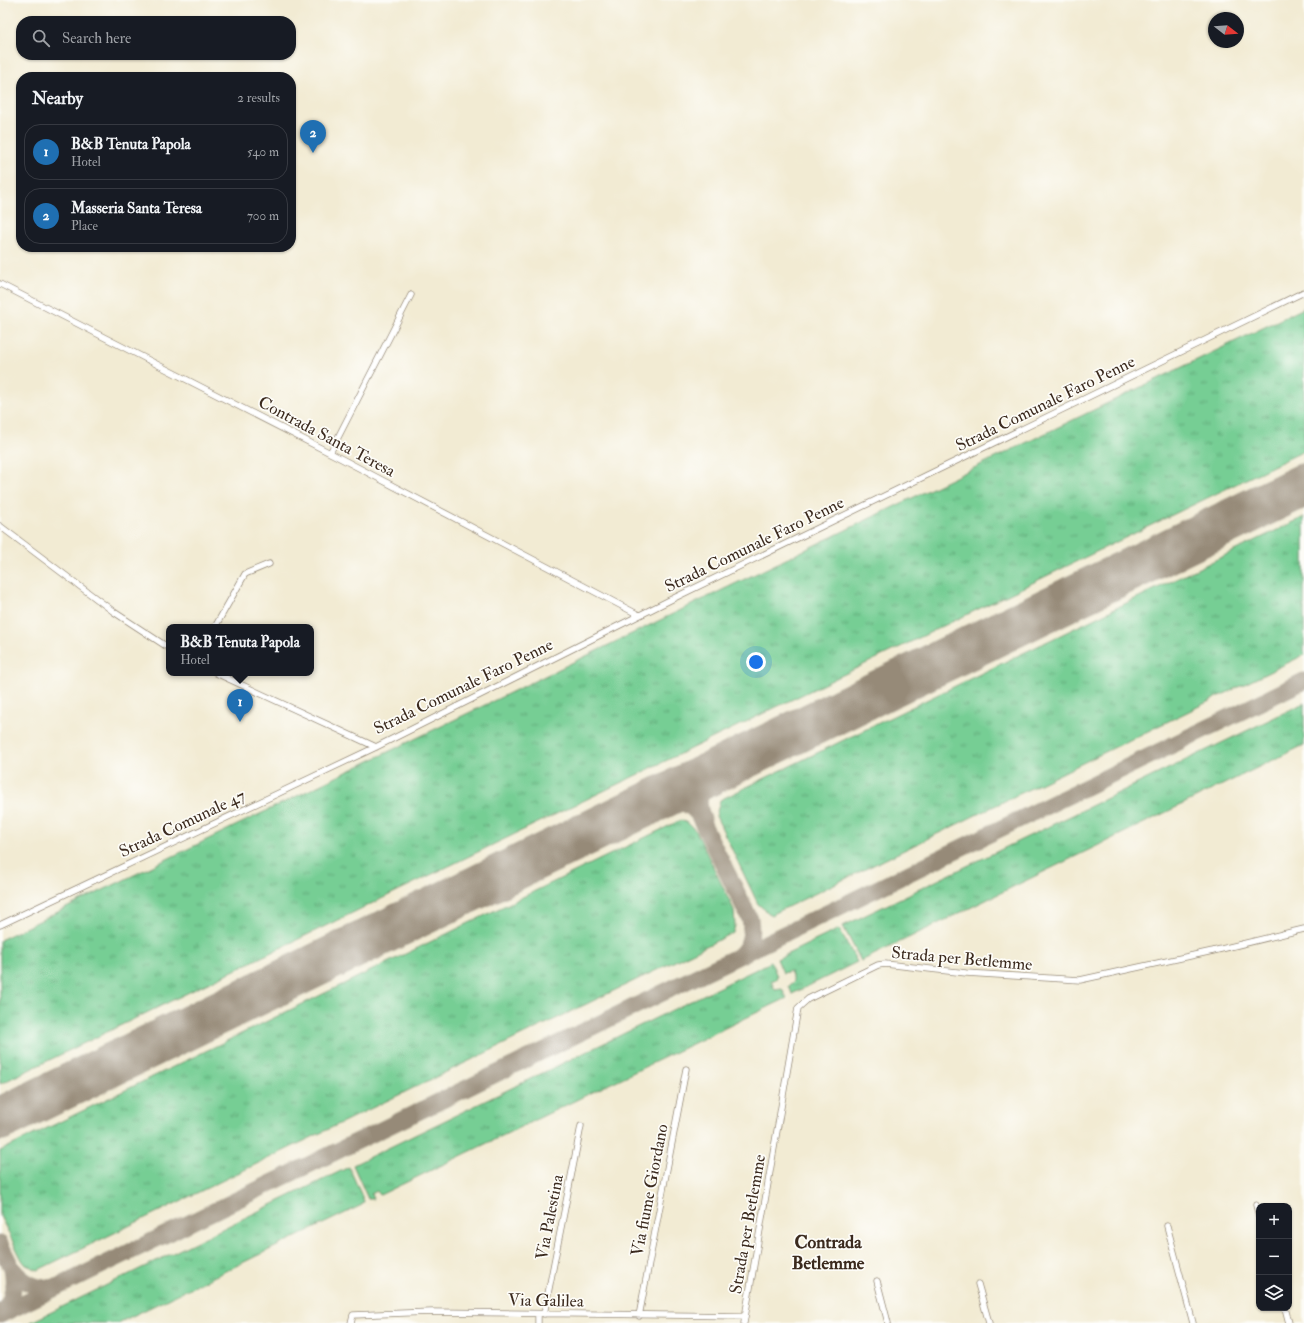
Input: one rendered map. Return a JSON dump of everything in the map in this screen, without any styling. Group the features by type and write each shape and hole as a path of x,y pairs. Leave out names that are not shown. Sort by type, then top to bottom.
{"street":[{"name":"Contrada Santa Teresa","path":"0,284 330,453 639,615"},
{"name":"Strada Comunale Faro Penne","path":"222,676 376,747 639,615 1304,292"},
{"path":"330,453 411,295"},
{"path":"0,526 114,612 166,646"},
{"path":"217,624 245,574 269,564"},
{"name":"Strada Comunale 47","path":"0,924 376,747"},
{"name":"Strada per Betlemme","path":"744,1323 798,1008 808,999 878,965 885,964 922,970 1071,980 1213,951 1304,929"},
{"name":"Via fiume Giordano","path":"639,1316 686,1069"},
{"name":"Via Palestina","path":"538,1323 581,1126"},
{"path":"1167,1226 1193,1323"},
{"path":"877,1281 888,1323"},
{"path":"978,1284 989,1323"},
{"path":"1286,1311 1289,1323"},
{"name":"Via Galilea","path":"351,1323 353,1316 431,1312 639,1316 745,1316"}],"green space":[{"path":"1304,308 1304,451 0,1084 0,940"},
{"path":"1304,517 1304,655 771,915 758,904 716,816 720,800"},
{"path":"1304,703 1304,745 861,961 843,926"},
{"path":"681,820 689,824 696,831 734,910 735,926 733,933 38,1270 26,1265 22,1260 0,1216 0,1151"},
{"path":"839,929 857,962 792,994 789,986 794,981 790,971 783,973 777,959"},
{"path":"771,962 777,976 776,979 771,981 775,990 782,989 787,998 380,1195 377,1191 371,1194 373,1199 368,1199 353,1165"},
{"path":"349,1167 364,1201 362,1205 118,1323 29,1323"}],"taxiway":[{"path":"0,1315 1304,681"},
{"path":"703,819 699,801 700,794 708,782 727,766"},
{"path":"646,805 667,801 680,802 686,804 698,814 750,919 751,929 749,943 740,955"},
{"path":"0,1244 12,1268 14,1278"},
{"path":"0,1314 11,1299 13,1287 12,1268 21,1278 31,1284 48,1288 55,1287"}],"runway":[{"path":"0,1119 1304,485"}],"place":[{"name":"Masseria Santa Teresa","path":"313,153"},
{"name":"B&B Tenuta Papola","path":"240,722"}],"district":[{"name":"Contrada Betlemme","path":"828,1252"}]}
